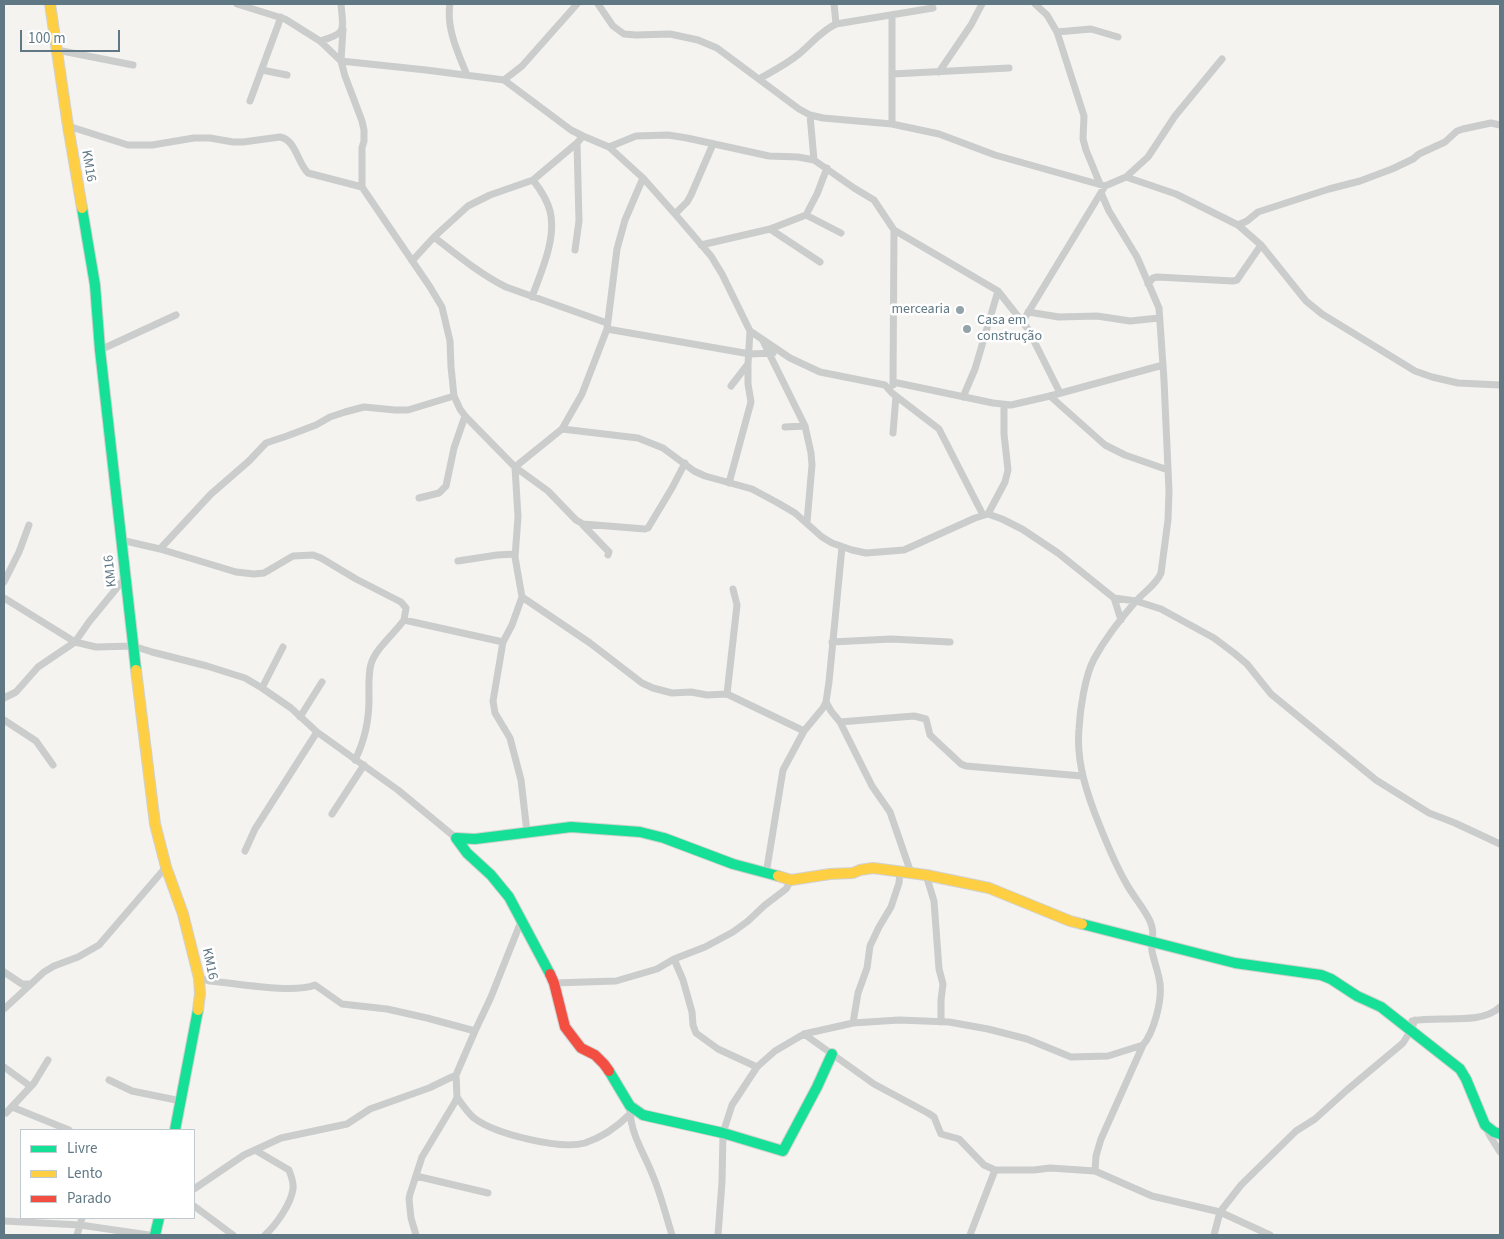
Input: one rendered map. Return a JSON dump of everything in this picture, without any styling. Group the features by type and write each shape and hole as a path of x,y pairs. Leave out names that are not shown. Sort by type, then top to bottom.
{"street":[{"name":"KM16","path":"50,4 68,126 95,285 100,350 125,578 155,824 166,867 183,914 199,978 200,994 198,1007 175,1129"},
{"path":"237,4 281,17 320,41 341,61 504,80 571,130 609,147 643,178 711,256 750,331 748,384 751,402 729,483"},
{"path":"341,4 343,21 341,61 364,130 362,187 442,307 450,341 454,396 465,416 515,467 548,492 576,520 583,524 609,552 608,555"},
{"path":"450,4 452,36 467,75"},
{"path":"504,80 522,66 577,4"},
{"path":"598,4 613,26 624,34 636,36 670,34 698,40 717,48 799,109 810,115 822,118 892,124 939,134 994,155 1103,185 1126,176 1148,157 1175,116 1222,59"},
{"path":"834,4 836,24"},
{"path":"939,72 971,25 982,4"},
{"path":"1022,321 1101,193 1103,185 1086,150 1083,139 1084,116 1057,32 1047,15 1035,4"},
{"path":"759,79 784,66 826,29 836,24 933,8"},
{"path":"892,15 892,124"},
{"path":"250,101 281,17"},
{"path":"320,41 338,34 342,29"},
{"path":"1057,32 1091,29 1118,37"},
{"path":"57,50 133,65"},
{"path":"892,74 1009,68"},
{"path":"262,70 287,75"},
{"path":"810,115 814,160"},
{"path":"1238,225 1247,221 1258,212 1392,169 1445,142 1457,131 1491,123 1500,125"},
{"path":"68,126 128,145 158,144 202,138 233,142 286,138 308,173 362,187"},
{"path":"412,262 434,237 468,206 490,195 533,180 577,143 582,136"},
{"path":"609,147 636,136 668,136 687,138 769,156 798,157 814,160 874,200 894,230 998,291 1022,321 1060,393"},
{"path":"575,250 579,220 577,143"},
{"path":"675,214 691,195 713,144"},
{"path":"701,245 770,229 806,215 827,168"},
{"path":"1126,176 1176,194 1238,225 1261,245 1306,301 1322,314 1415,371 1458,383 1500,385"},
{"path":"515,467 562,429 582,394 607,326 620,236 643,178"},
{"path":"532,297 543,268 552,228 550,209 546,198 533,180"},
{"path":"1095,1171 1100,1139 1152,1029 1160,986 1152,950 1154,931 1111,853 1082,776 1079,755 1079,729 1086,685 1094,659 1136,600 1159,578 1163,565 1168,520 1168,470 1159,308 1137,257 1109,211 1101,193"},
{"path":"806,215 841,233"},
{"path":"770,229 820,262"},
{"path":"893,433 894,230"},
{"path":"434,237 491,279 607,326 750,354 783,352"},
{"path":"1148,284 1157,276 1237,280 1261,245"},
{"path":"963,397 975,369 998,291"},
{"path":"1028,312 1059,317 1098,316 1130,321 1159,318"},
{"path":"100,350 176,315"},
{"path":"750,331 790,358 820,372 885,385 939,429 985,515 1002,519 1022,529 1058,553 1114,598 1121,620"},
{"path":"762,340 805,426 812,453 807,522"},
{"path":"731,386 748,364"},
{"path":"893,382 1004,405 1020,404 1163,365"},
{"path":"160,549 211,494 249,461 266,443 316,425 330,417 364,407 408,410 454,396"},
{"path":"1050,396 1105,446 1168,470"},
{"path":"562,429 638,438 663,448 694,471 705,476 752,489 795,513 807,522 815,532 832,543 866,553 904,550 985,515 1005,482 1008,470 1003,427 1004,405"},
{"path":"419,498 438,493 446,486 454,448 465,416"},
{"path":"785,428 805,426"},
{"path":"583,524 648,528 685,463"},
{"path":"515,467 518,517 515,554 522,597 512,626 503,642 493,708 510,738 521,780 527,832"},
{"path":"4,582 24,540 28,525"},
{"path":"121,540 160,549 236,572 254,574 264,573 293,556 313,554 372,588 401,602 406,608 404,620 372,661 366,731 356,760"},
{"path":"766,874 783,770 804,731 826,702 842,547"},
{"path":"458,561 515,554"},
{"path":"4,698 16,692 38,667 75,642 125,578"},
{"path":"727,694 737,605 733,588"},
{"path":"522,597 590,643 642,683 652,688 672,693 727,694 804,731"},
{"path":"4,598 75,642 96,647 134,646 245,678 291,708 317,732 398,790 456,838 467,853 496,880 510,898 554,983 561,1018 565,1027 580,1048 595,1055 604,1064 630,1110 630,1119 636,1138 653,1176 672,1235"},
{"path":"1114,598 1136,600 1161,610 1214,638 1247,664 1271,694 1376,780 1429,813 1500,844"},
{"path":"404,620 503,642"},
{"path":"832,642 891,639 950,642"},
{"path":"262,688 283,647"},
{"path":"300,717 322,682"},
{"path":"826,702 831,712 840,722 872,786 890,812 912,873"},
{"path":"840,722 914,716 926,719 930,735 961,764 966,766 1082,776"},
{"path":"4,720 36,741 53,765"},
{"path":"245,851 255,829 317,732"},
{"path":"332,814 364,766"},
{"path":"456,838 474,839 571,827 640,832 664,838 733,864 791,880 830,874 853,873 874,868 959,880 990,888 1070,921 1152,943 1235,963 1321,975 1331,979 1357,996 1381,1007 1402,1023 1413,1025 1460,1069 1490,1136 1500,1152"},
{"path":"467,853 474,839"},
{"path":"4,1009 30,984 54,966 78,957 99,945 166,867"},
{"path":"853,1023 858,993 867,968 870,946 891,907 900,872"},
{"path":"926,875 934,901 939,968 943,984 940,1000 941,1022"},
{"path":"554,983 616,981 656,969 733,932 786,889 791,880"},
{"path":"522,919 491,997 456,1075 457,1097 468,1113 475,1119 527,1139 543,1142 576,1144 586,1142 612,1130 630,1110"},
{"path":"674,959 683,980 696,1033 718,1048 758,1067"},
{"path":"4,972 22,984 30,984"},
{"path":"199,978 209,981 286,988 308,988 315,985 342,1004 387,1009 475,1031"},
{"path":"1214,1235 1220,1212 1241,1185 1296,1131 1328,1109 1346,1090 1402,1042 1413,1025 1426,1018 1465,1019 1482,1016 1496,1011 1500,1006"},
{"path":"718,1235 723,1133 732,1105 758,1067 775,1050 804,1034 853,1023 884,1020 969,1025 1027,1039 1071,1057 1108,1056 1143,1045"},
{"path":"804,1034 874,1084 934,1117 941,1134 959,1139 984,1165 995,1170 1050,1168 1095,1171 1152,1196 1220,1212 1270,1235"},
{"path":"630,1110 643,1115 723,1133 784,1150 817,1088 832,1054"},
{"path":"6,1113 39,1077 48,1060"},
{"path":"4,1067 30,1086"},
{"path":"195,1188 244,1154 281,1138 347,1124 387,1102 444,1082 456,1075"},
{"path":"109,1080 137,1092 181,1101"},
{"path":"444,1082 456,1086"},
{"path":"416,1235 411,1218 409,1199 422,1157 457,1097"},
{"path":"12,1107 67,1129"},
{"path":"1485,1125 1500,1134"},
{"path":"254,1150 289,1170 293,1187 290,1199 272,1228 265,1235"},
{"path":"970,1235 995,1170"},
{"path":"416,1176 488,1193"},
{"path":"195,1207 233,1235"},
{"path":"155,1235 159,1219"},
{"path":"4,1221 81,1221 149,1235"},
{"path":"77,1235 81,1221"}],"traffic: fast":[{"path":"82,208 95,285 100,350 136,670"},
{"path":"550,974 509,897 491,875 467,853 456,838 475,839 571,827 640,832 664,838 733,864 778,876"},
{"path":"1082,924 1235,963 1321,975 1331,979 1357,996 1381,1007 1460,1069 1485,1125 1500,1134"},
{"path":"175,1129 198,1010"},
{"path":"609,1071 630,1106 643,1115 723,1133 783,1151 832,1054"},
{"path":"155,1235 159,1219"}],"traffic: slow":[{"path":"50,4 82,208"},
{"path":"136,670 155,824 166,867 183,914 199,978 198,1010"},
{"path":"778,876 791,880 830,874 853,873 873,868 926,875 989,888 1070,921 1082,924"}],"traffic: jam":[{"path":"550,974 565,1027 581,1048 595,1055 609,1071"}],"place":[{"name":"mercearia","path":"960,310"},
{"name":"Casa em construção","path":"967,329"}]}
